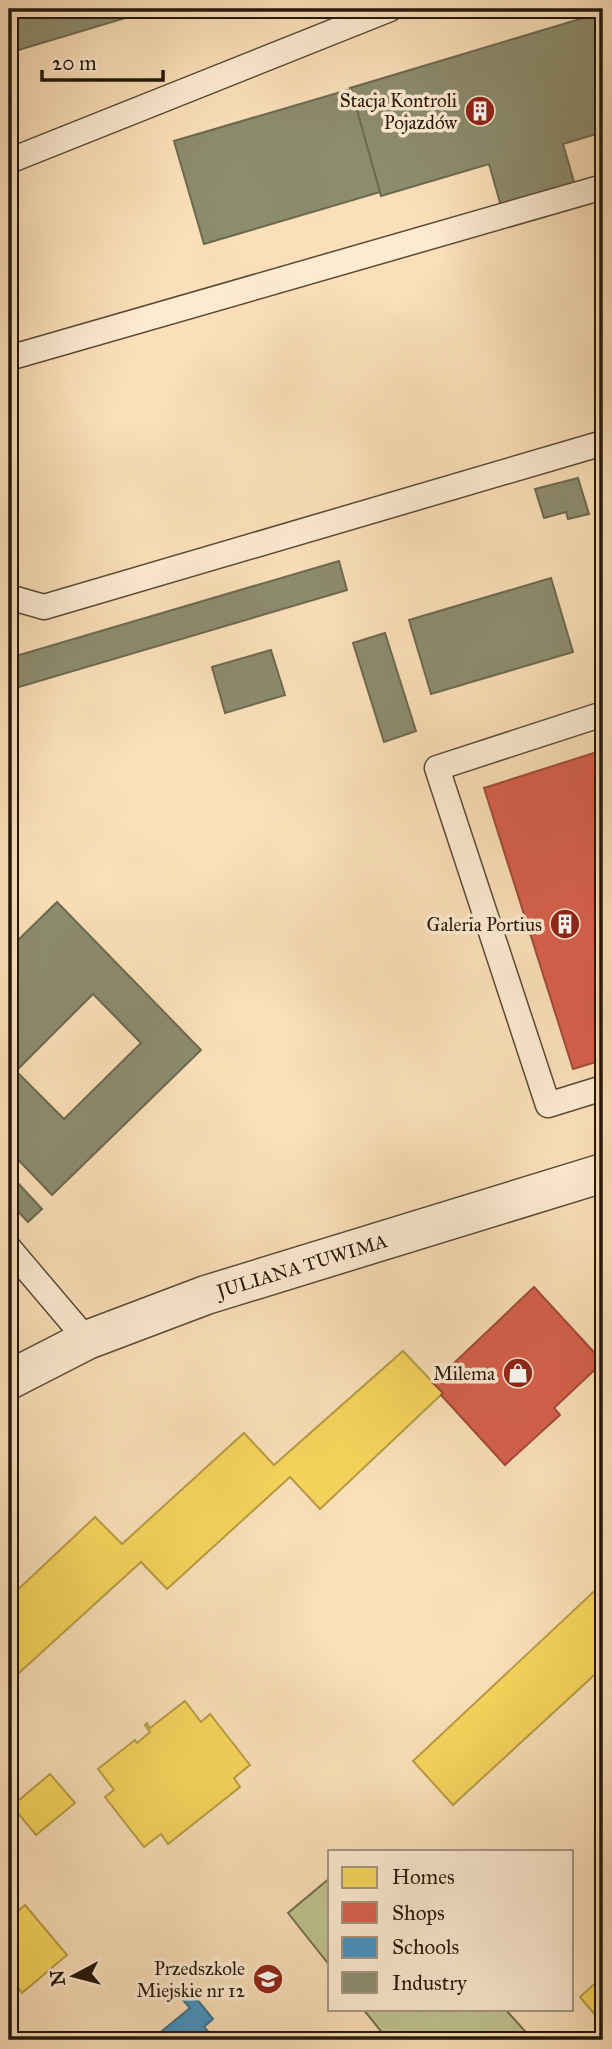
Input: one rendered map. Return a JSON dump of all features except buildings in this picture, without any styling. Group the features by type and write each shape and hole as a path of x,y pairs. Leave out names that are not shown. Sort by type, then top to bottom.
{"street":[{"name":"JULIANA TUWIMA","path":"13,1369 206,1296 603,1173"}],"lane":[{"path":"9,162 390,9"},
{"path":"9,358 603,187"},
{"path":"9,597 44,607 603,443"},
{"path":"603,715 438,768 548,1105 603,1088"},
{"path":"9,1248 87,1339"}],"green space":[{"path":"328,1880 328,1963 288,1913"},
{"path":"364,2010 506,2010 533,2040 388,2040"}],"place":[{"name":"Stacja Kontroli Pojazdów","path":"480,111"},
{"name":"Galeria Portius","path":"565,924"},
{"name":"Milema","path":"518,1373"},
{"name":"Przedszkole Miejskie nr 12","path":"268,1979"}]}
